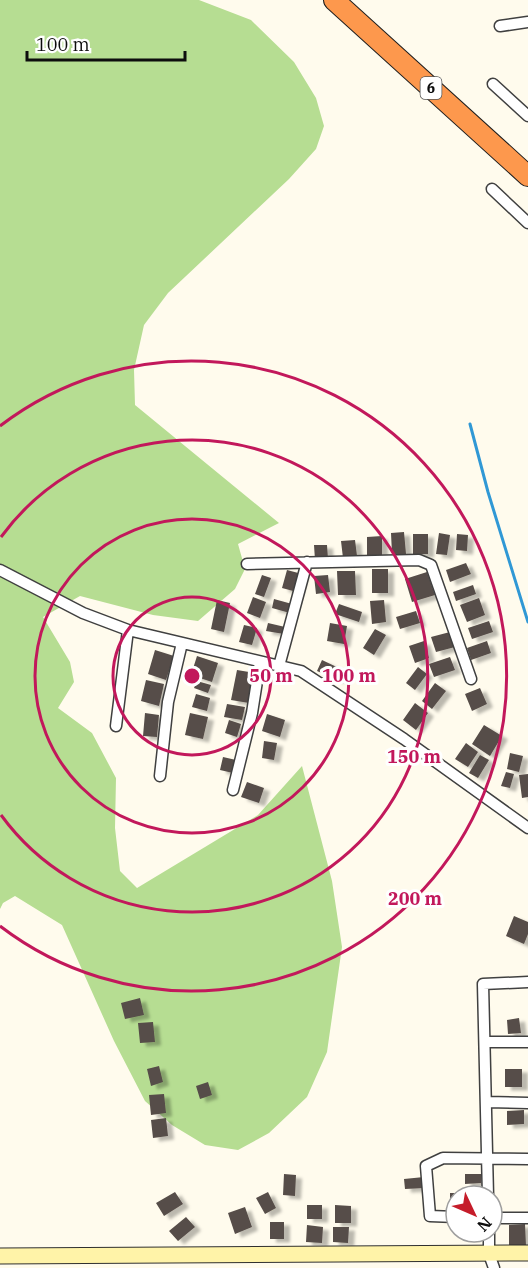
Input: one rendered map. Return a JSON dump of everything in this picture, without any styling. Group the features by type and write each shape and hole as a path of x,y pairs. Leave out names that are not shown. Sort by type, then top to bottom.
{"highway":[{"name":"6","path":"334,0 528,176"}],"street":[{"path":"500,26 528,22"},
{"path":"494,84 528,116"},
{"path":"492,189 528,223"},
{"path":"247,564 419,560 431,565 471,679"},
{"path":"279,666 307,562"},
{"path":"0,570 83,614 128,630 301,672 356,706 528,828"},
{"path":"116,726 128,630"},
{"path":"160,776 168,702 182,644"},
{"path":"233,790 252,713 260,662"},
{"path":"487,1184 483,984 528,982"},
{"path":"484,1042 528,1042"},
{"path":"487,1102 528,1102"},
{"path":"444,1217 430,1216 426,1166 443,1158 528,1159"},
{"path":"504,1218 528,1218"},
{"path":"490,1244 491,1261"},
{"path":"0,1256 491,1261 528,1253"}],"green space":[{"path":"0,0 199,0 251,20 294,62 316,98 324,126 316,149 289,179 168,293 144,325 134,370 135,405 279,523 238,544 245,569 235,589 198,621 153,615 80,596 43,617 70,662 74,682 58,708 92,733 116,778 115,828 120,871 137,888 258,815 302,766 332,881 342,947 327,1052 307,1097 269,1133 238,1150 205,1145 172,1125 145,1101 114,1041 62,925 15,896 3,903 0,909"}],"building":[{"path":"404,532 406,554 392,554 391,533"},
{"path":"439,533 450,535 447,555 436,554"},
{"path":"413,534 428,534 428,554 413,554"},
{"path":"457,534 468,535 467,551 456,550"},
{"path":"382,536 382,555 367,555 367,537"},
{"path":"355,540 357,556 343,558 341,541"},
{"path":"314,545 327,545 328,559 315,560"},
{"path":"466,563 471,574 450,582 446,570"},
{"path":"372,569 388,569 388,593 372,593"},
{"path":"287,570 302,574 297,592 282,588"},
{"path":"337,571 355,571 356,595 338,595"},
{"path":"427,572 435,595 412,602 405,579"},
{"path":"262,575 271,578 264,597 255,594"},
{"path":"328,575 330,592 316,594 314,576"},
{"path":"473,585 476,594 456,601 453,592"},
{"path":"253,597 266,602 260,618 247,613"},
{"path":"479,598 485,615 467,622 460,605"},
{"path":"274,599 292,604 290,613 272,608"},
{"path":"217,600 230,603 224,632 211,629"},
{"path":"384,600 386,622 372,624 370,601"},
{"path":"339,604 362,612 359,622 335,614"},
{"path":"416,611 420,623 400,629 396,617"},
{"path":"489,621 493,632 472,639 468,628"},
{"path":"268,623 285,627 284,634 266,631"},
{"path":"330,623 347,626 344,644 327,641"},
{"path":"244,625 257,628 252,645 239,642"},
{"path":"375,629 386,635 374,655 363,648"},
{"path":"450,632 455,647 436,652 431,637"},
{"path":"424,641 429,658 415,663 409,646"},
{"path":"487,641 491,653 471,660 467,648"},
{"path":"155,650 174,656 166,680 148,674"},
{"path":"197,656 218,663 212,682 191,675"},
{"path":"450,657 455,670 434,677 429,664"},
{"path":"322,660 343,670 338,680 317,671"},
{"path":"418,667 427,674 415,690 406,683"},
{"path":"237,670 255,673 249,703 231,700"},
{"path":"146,680 164,684 159,706 141,701"},
{"path":"197,681 211,685 208,693 194,688"},
{"path":"435,683 446,691 432,709 422,701"},
{"path":"480,688 487,704 472,711 465,694"},
{"path":"196,694 210,698 207,711 192,707"},
{"path":"415,703 428,713 416,730 403,720"},
{"path":"227,704 245,707 242,720 224,717"},
{"path":"145,713 159,715 157,737 143,736"},
{"path":"190,713 208,717 203,739 185,735"},
{"path":"267,714 285,720 280,737 262,731"},
{"path":"229,720 241,724 237,737 225,733"},
{"path":"484,725 502,736 490,756 472,744"},
{"path":"264,741 277,743 274,760 262,758"},
{"path":"466,743 478,752 468,767 455,759"},
{"path":"510,753 523,756 519,772 507,769"},
{"path":"480,755 489,760 478,778 469,773"},
{"path":"223,757 236,760 233,773 220,770"},
{"path":"506,772 514,774 510,788 501,786"},
{"path":"528,774 528,797 522,798 519,775"},
{"path":"247,782 264,788 259,803 241,797"},
{"path":"514,916 528,922 528,934 524,944 506,936"},
{"path":"140,998 144,1015 125,1019 121,1003"},
{"path":"519,1018 521,1033 508,1034 507,1020"},
{"path":"153,1022 155,1042 140,1043 138,1023"},
{"path":"159,1066 163,1082 151,1086 147,1069"},
{"path":"505,1069 522,1069 522,1087 505,1087"},
{"path":"208,1082 212,1095 200,1099 196,1086"},
{"path":"164,1094 166,1113 151,1115 149,1095"},
{"path":"524,1110 524,1124 507,1125 507,1111"},
{"path":"166,1118 168,1136 153,1138 151,1120"},
{"path":"284,1174 296,1175 295,1196 283,1195"},
{"path":"465,1174 481,1174 481,1183 465,1184"},
{"path":"424,1177 424,1188 405,1189 404,1179"},
{"path":"175,1192 183,1204 164,1216 156,1203"},
{"path":"268,1192 276,1208 265,1214 256,1198"},
{"path":"307,1205 322,1205 322,1219 307,1219"},
{"path":"335,1205 351,1206 351,1223 335,1223"},
{"path":"245,1207 252,1227 235,1234 228,1213"},
{"path":"186,1217 195,1227 178,1241 169,1231"},
{"path":"270,1222 284,1222 284,1239 270,1239"},
{"path":"525,1224 526,1246 509,1246 509,1225"},
{"path":"307,1225 323,1227 322,1243 306,1242"},
{"path":"333,1227 349,1227 348,1243 333,1242"}],"waterway":[{"path":"470,424 488,492 528,622"}]}
